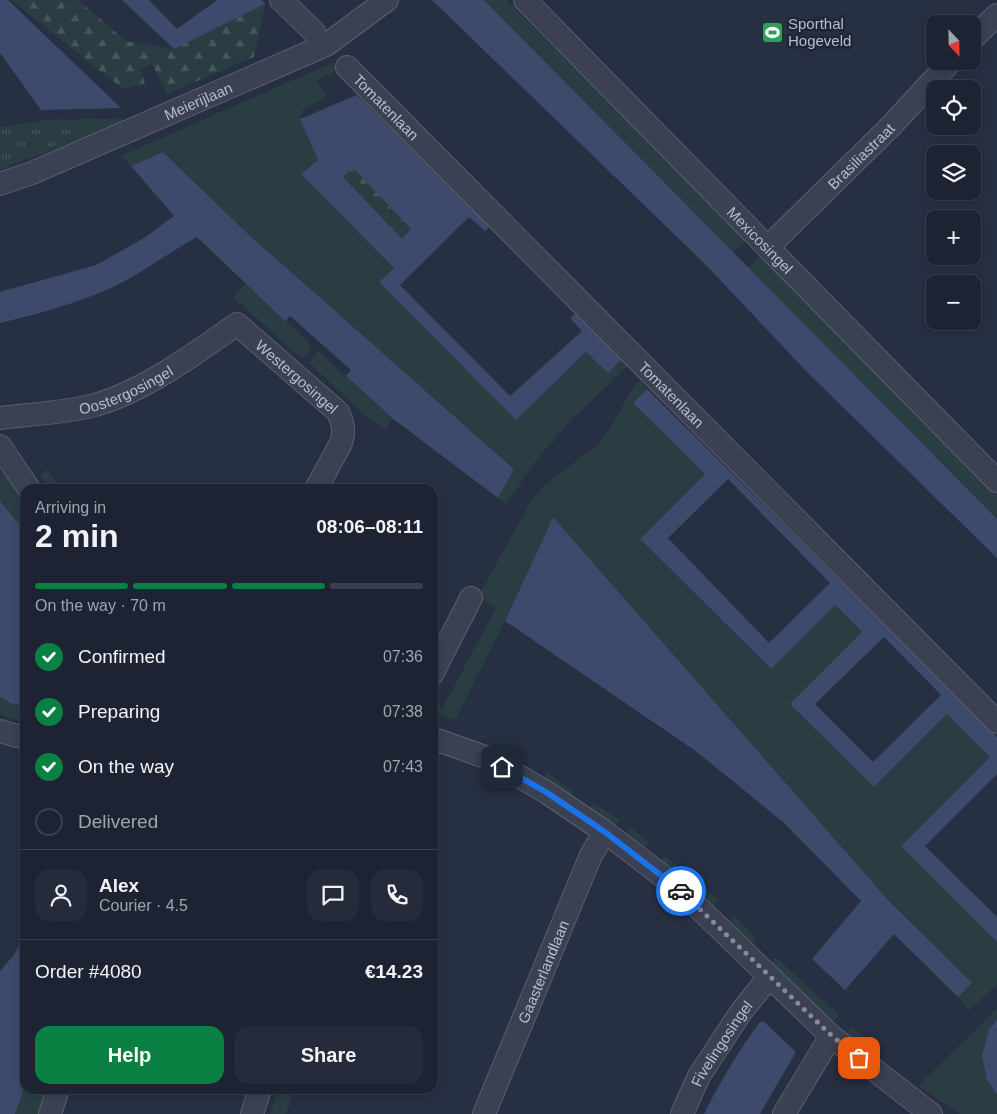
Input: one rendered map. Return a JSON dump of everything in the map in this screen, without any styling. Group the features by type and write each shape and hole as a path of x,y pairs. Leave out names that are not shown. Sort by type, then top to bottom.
{"street":[{"path":"281,0 314,32"},
{"name":"Meierijlaan","path":"0,184 32,173 326,45 387,0"},
{"name":"Mexicosingel","path":"525,0 997,481"},
{"path":"981,30 997,15"},
{"name":"Tomatenlaan","path":"347,67 997,722"},
{"name":"Brasiliastraat","path":"768,247 890,126 943,70"},
{"name":"Oostergosingel","path":"0,418 95,405 130,391 184,362 237,324"},
{"name":"Westergosingel","path":"237,324 338,412 343,423 344,435 319,484"},
{"path":"0,446 26,484"},
{"path":"438,662 471,598"},
{"path":"0,731 20,736"},
{"path":"438,740 488,758 546,792 605,832 676,887 832,1036 931,1114"},
{"name":"Gaasterlandlaan","path":"484,1114 591,856 605,832"},
{"name":"Fivelingosingel","path":"682,1114 699,1076 741,1012 769,977"},
{"path":"784,1114 832,1036"},
{"path":"50,1114 56,1094"},
{"path":"252,1114 258,1094"}],"green space":[{"path":"11,0 78,0 126,41 173,49 265,4 254,57 167,94 152,64 141,69 145,84 123,89"},
{"path":"484,0 506,0 747,240 733,253"},
{"path":"332,63 340,69 317,80 326,97 303,110 300,119 318,160 302,174 394,268 379,282 516,420 588,351 621,360 577,313 631,363 569,422 535,462 506,505 498,498 514,469 247,233 163,152 131,166 121,156"},
{"path":"122,118 123,124 0,169 0,127 48,120"},
{"path":"48,122 80,123 86,136 0,163 0,129"},
{"path":"352,167 411,229 402,240 342,177"},
{"path":"760,256 997,494 997,519 749,268"},
{"path":"246,283 308,341 311,348 302,359 233,297"},
{"path":"318,351 392,418 385,430 361,412 309,363"},
{"path":"640,380 647,389 633,403 705,474 640,539 770,669 835,605 862,632 791,704 874,787 947,714 990,757 901,846 997,942 997,984 970,1010 958,997 971,983 888,900 553,517 505,621 455,720 438,714 438,707 442,709 496,608 478,597 532,499 546,484 598,444 613,424 630,391"},
{"path":"0,470 20,494 20,525 0,501"},
{"path":"46,470 59,484 46,484 40,475"},
{"path":"0,697 10,703 20,705 20,720 0,714"},
{"path":"547,773 574,791 569,798 543,781"},
{"path":"594,803 620,820 614,827 589,809"},
{"path":"630,827 649,842 643,848 624,834"},
{"path":"665,856 690,876 684,883 660,863"},
{"path":"700,884 719,900 713,907 694,890"},
{"path":"735,917 757,938 751,944 729,922"},
{"path":"776,957 839,1015 833,1022 770,964"},
{"path":"997,1008 997,1020 989,1029 987,1080 997,1095 997,1114 960,1114 918,1086"},
{"path":"851,1027 876,1048 870,1055 845,1034"},
{"path":"22,1094 46,1094 40,1114 15,1114"},
{"path":"276,1094 292,1094 286,1114 270,1114"}],"water":[{"path":"0,0 8,0 121,108 41,110 0,53"},
{"path":"122,0 149,0 177,29 217,0 262,0 265,4 174,49"},
{"path":"432,0 484,0 997,519 997,558 807,372 705,264"},
{"path":"357,95 490,226 485,231 469,217 400,285 510,396 582,331 570,318 577,313 621,360 608,373 586,352 516,420 379,282 394,268 301,174 318,160 300,119","holes":["353,168 411,229 402,239 343,177"]},
{"path":"163,152 247,233 514,469 498,498 392,418 346,376 351,370 290,316 285,321 197,237 111,288 56,308 0,323 0,292 96,265 144,238 174,216 131,166"},
{"path":"647,389 997,737 997,774 925,846 997,917 997,942 901,846 990,757 947,714 874,787 790,704 862,632 835,605 771,669 640,539 705,474 633,403","holes":["728,479 830,583 769,643 668,538","884,637 941,695 873,762 815,704"]},
{"path":"0,501 20,525 20,705 10,703 0,697"},
{"path":"553,517 888,900 972,983 958,997 894,934 845,990 812,959 861,901 783,822 697,752 505,621"},
{"path":"20,944 20,1094 22,1094 15,1114 0,1114 0,971"},
{"path":"997,1020 997,1095 987,1080 982,1056 989,1029"},
{"path":"763,1021 796,1052 760,1114 704,1114 737,1056 759,1023"}],"way so far":[{"path":"681,891 769,977 832,1036 859,1058"}],"place":[{"name":"Sporthal Hogeveld","path":"772,32"}],"route":[{"path":"502,767 546,792 605,832 681,891"}]}
